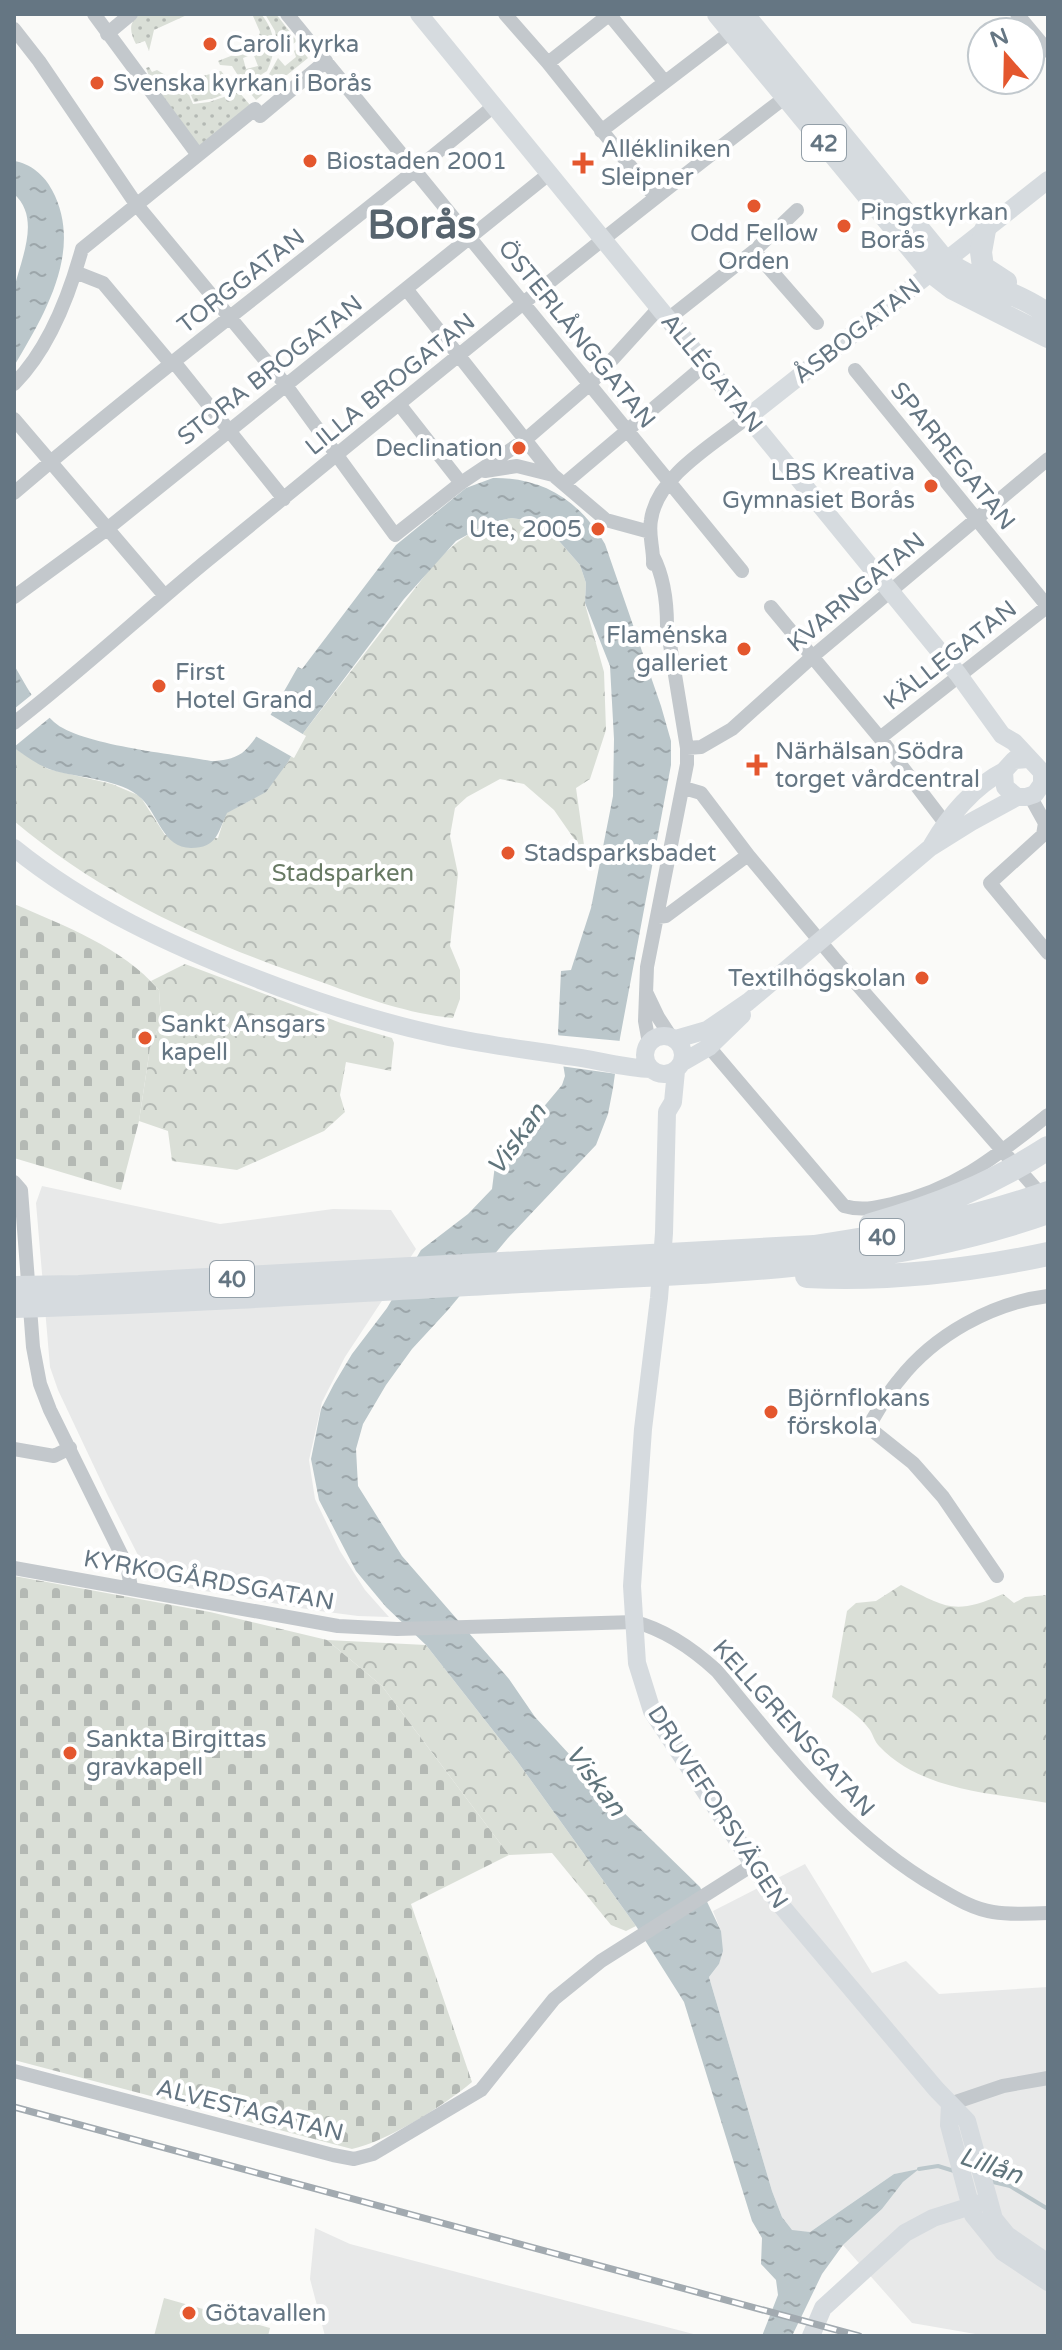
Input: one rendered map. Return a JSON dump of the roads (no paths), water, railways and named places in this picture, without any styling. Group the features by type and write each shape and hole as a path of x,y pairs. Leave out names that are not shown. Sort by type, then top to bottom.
{"highway":[{"path":"716,1262 865,1227 952,1200 983,1186 1048,1148"},
{"name":"40","path":"14,1306 80,1295 492,1274 580,1278 716,1262 908,1233 963,1220 1038,1187"},
{"name":"40","path":"492,1274 531,1262 852,1259 967,1237 1048,1212"},
{"path":"716,1262 851,1278 937,1272 1048,1254"},
{"name":"40","path":"14,1288 80,1295"},
{"path":"14,1318 80,1295"}],"main road":[{"name":"42","path":"739,18 793,92 961,294 1048,337"},
{"path":"985,230 981,252 983,267 1018,288 1028,301"},
{"name":"42","path":"938,267 1028,301 1048,314"}],"street":[{"path":"94,14 198,155"},
{"path":"107,34 131,14"},
{"name":"ÖSTERLÅNGGATAN","path":"287,14 742,571"},
{"name":"ALLÉGATAN","path":"419,14 891,591 1002,735 1037,760"},
{"path":"505,14 655,197"},
{"path":"548,63 610,14 664,81"},
{"path":"1017,14 1048,51"},
{"path":"601,131 739,18"},
{"path":"14,29 136,204 231,315 285,384 395,535 461,483 528,437 590,384 663,313 754,251 797,210"},
{"path":"14,384 41,351 82,249 255,109 260,116 326,61"},
{"name":"LILLA BROGATAN","path":"14,723 602,239 793,92"},
{"name":"TORGGATAN","path":"14,493 495,105"},
{"name":"STORA BROGATAN","path":"14,597 107,529 550,173"},
{"name":"ÅSBOGATAN","path":"668,483 672,476 1048,180"},
{"path":"754,251 817,323"},
{"path":"75,272 103,283 284,499"},
{"path":"407,290 559,479 598,516 650,532"},
{"path":"559,479 706,364"},
{"name":"SPARREGATAN","path":"855,370 1048,606"},
{"path":"399,404 461,483"},
{"path":"14,419 165,596"},
{"name":"KVARNGATAN","path":"687,748 701,747 732,729 812,657 1048,459"},
{"path":"477,474 517,466 559,479"},
{"path":"652,1070 645,1057 648,1045 645,990 684,788 687,748 667,611 650,532 655,503 668,483"},
{"name":"KÄLLEGATAN","path":"880,738 1048,606"},
{"path":"771,607 880,738 945,823"},
{"name":"ALLÉGATAN","path":"1002,735 1006,768"},
{"path":"611,1062 660,1036 673,1038 707,1030 748,1002 931,847 971,822 1033,795 1042,778 1037,760 1014,760 983,785 945,823 931,847"},
{"path":"1006,768 1005,787 1033,795"},
{"path":"684,788 701,793 820,941 1048,1202"},
{"path":"1033,795 1045,823 1043,835 990,883 1048,953"},
{"path":"14,848 58,882 131,924 242,973 395,1024 493,1045 611,1062 627,1068 666,1074 713,1053 743,1014 748,1002"},
{"path":"658,917 666,916 748,855"},
{"path":"645,990 658,1017 683,1049 679,1066"},
{"path":"713,1053 844,1206 858,1210 928,1195 970,1175 1048,1115"},
{"name":"DRUVEFORSVÄGEN","path":"679,1066 673,1102 667,1112 664,1233 636,1520 632,1586 637,1663 652,1711 808,1940 967,2121 966,2154 976,2196"},
{"name":"DRUVEFORSVÄGEN","path":"652,1070 667,1112"},
{"path":"970,1175 988,1172 1038,1187"},
{"path":"18,1186 35,1364 50,1410 127,1566 131,1587"},
{"path":"997,1576 943,1497 913,1463 868,1427 898,1381 941,1338 975,1319 1008,1306 1048,1296"},
{"path":"14,1449 54,1456 70,1448"},
{"name":"KYRKOGÅRDSGATAN","path":"14,1568 310,1622 397,1629 635,1622"},
{"name":"KELLGRENSGATAN","path":"635,1622 647,1625 695,1651 717,1671 844,1818 911,1872 966,1904 991,1912 1019,1915 1048,1913"},
{"name":"ALVESTAGATAN","path":"14,2071 201,2122 354,2159 373,2154 481,2090 554,1999 601,1961 754,1864"},
{"path":"950,2104 1003,2086 1048,2078"},
{"path":"976,2196 1007,2235 1048,2263"},
{"path":"976,2196 993,2243 1048,2282"},
{"path":"811,2336 823,2308 905,2233 976,2196"}],"water":[{"path":"14,161 31,167 49,185 61,212 64,235 57,281 38,325 14,366 13,299 28,227 27,215 14,194"},
{"name":"Viskan","path":"493,478 528,482 558,494 584,515 605,544 661,706 671,741 671,765 608,1114 596,1145 508,1238 412,1349 386,1385 363,1424 356,1449 358,1486 402,1556 509,1679 535,1717 616,1805 700,1887 721,1931 723,1951 719,1964 709,1977 772,2191 782,2217 792,2230 810,2232 894,2174 919,2169 843,2245 822,2274 792,2336 762,2336 778,2295 776,2280 761,2264 762,2238 752,2221 684,2002 636,1926 517,1761 426,1645 386,1607 356,1571 319,1500 311,1459 321,1409 352,1354 387,1308 421,1250 468,1214 492,1189 496,1157 531,1122 562,1085 565,1076 558,1033 561,971 571,970 591,908 613,796 610,666 585,603 586,583 580,565 552,533 533,521 511,518 489,523 456,541 404,599 304,732 288,762 266,792 227,813 215,838 200,847 182,847 174,842 147,805 133,792 111,783 47,768 14,748 14,665 42,709 66,730 105,743 211,761 239,755 264,725 298,667 302,669 396,545 466,488"}],"waterway":[{"name":"Lillån","path":"919,2169 938,2166 954,2171"},
{"name":"Lillån","path":"989,2181 1010,2186 1048,2209"}],"railway":[{"path":"14,2107 859,2336"}],"place":[{"name":"Caroli kyrka","path":"210,44"},
{"name":"Svenska kyrkan i Borås","path":"97,83"},
{"name":"Biostaden 2001","path":"310,161"},
{"name":"Allékliniken Sleipner","path":"583,163"},
{"name":"Odd Fellow Orden","path":"754,206"},
{"name":"Pingstkyrkan Borås","path":"844,226"},
{"name":"Declination","path":"519,448"},
{"name":"LBS Kreativa Gymnasiet Borås","path":"931,486"},
{"name":"Ute, 2005","path":"598,529"},
{"name":"Flaménska galleriet","path":"744,649"},
{"name":"First Hotel Grand","path":"159,686"},
{"name":"Närhälsan Södra torget vårdcentral","path":"757,765"},
{"name":"Stadsparksbadet","path":"508,853"},
{"name":"Textilhögskolan","path":"922,978"},
{"name":"Sankt Ansgars kapell","path":"145,1038"},
{"name":"Björnflokans förskola","path":"771,1412"},
{"name":"Sankta Birgittas gravkapell","path":"70,1753"},
{"name":"Götavallen","path":"189,2313"}],"district":[{"name":"Borås","path":"422,224"}],"park label":[{"name":"Stadsparken","path":"343,873"}]}
